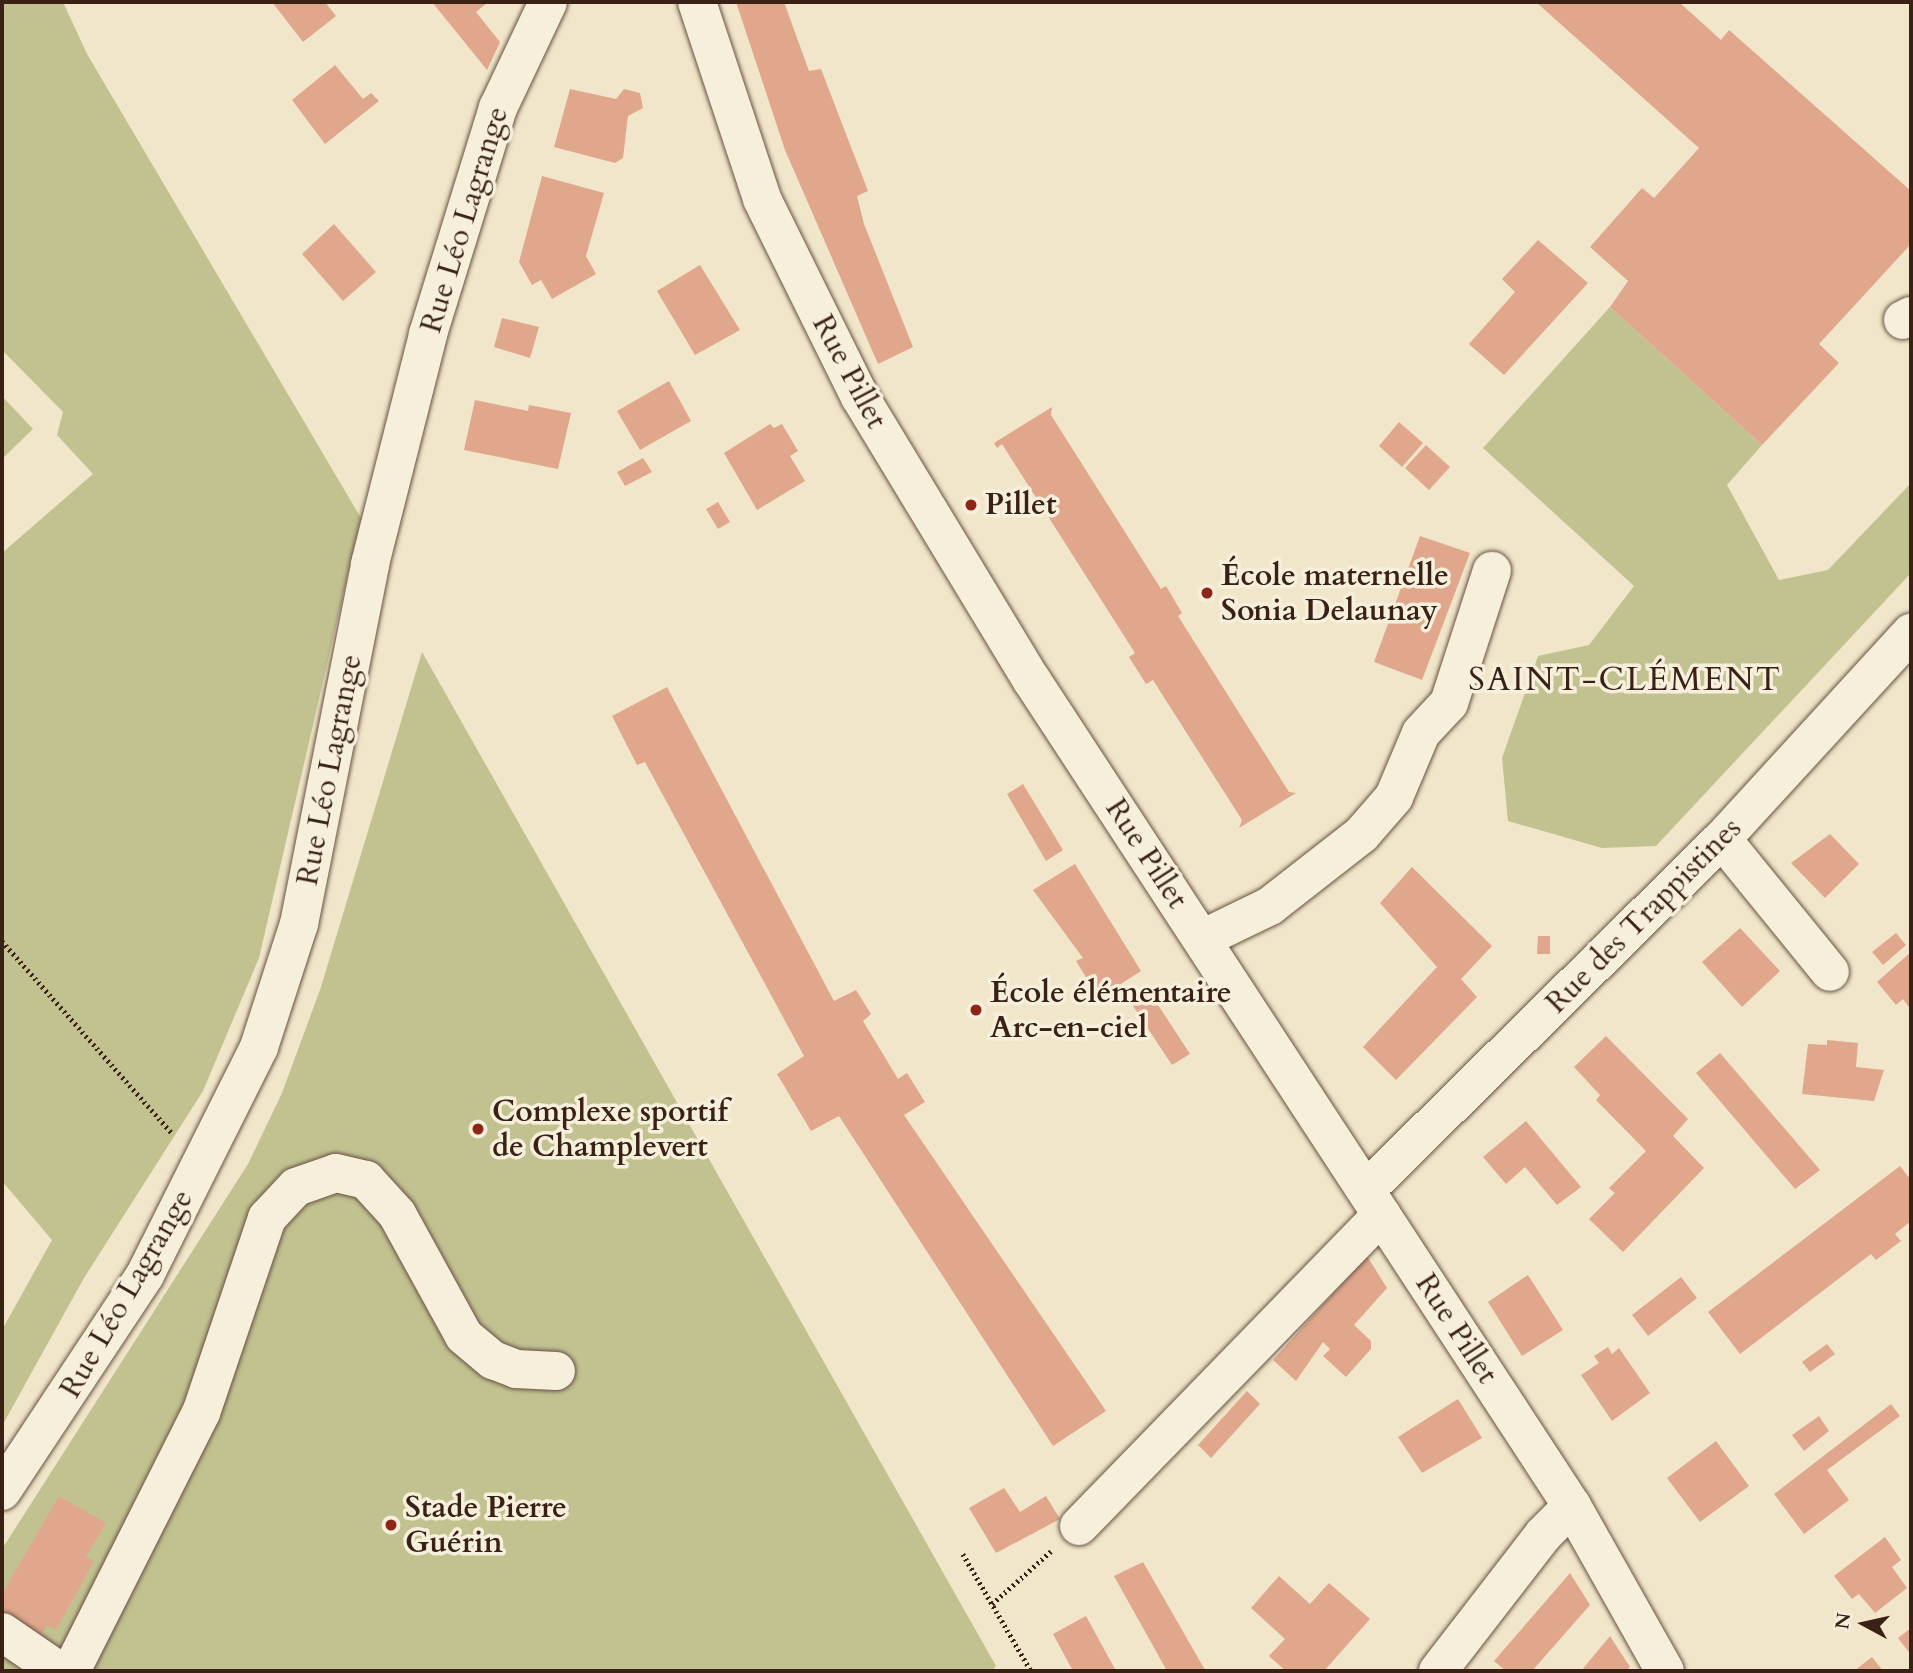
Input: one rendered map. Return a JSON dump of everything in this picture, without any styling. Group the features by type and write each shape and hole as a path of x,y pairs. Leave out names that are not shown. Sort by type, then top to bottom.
{"street":[{"name":"Rue Léo Lagrange","path":"2,1492 145,1275 259,1047 292,949 370,564 428,334 498,108 548,2"},
{"name":"Rue Pillet","path":"697,2 762,199 860,397 1031,679 1572,1506 1665,1671"},
{"path":"1202,939 1270,906 1362,834 1394,797 1421,733 1449,703 1492,571"},
{"name":"Rue des Trappistines","path":"1079,1526 1374,1202 1722,839 1911,633"},
{"path":"1722,839 1830,972"},
{"path":"71,1671 201,1413 267,1218 296,1187 336,1173 366,1180 397,1214 464,1336 492,1360 556,1371"},
{"path":"1438,1671 1543,1535 1572,1506"},
{"path":"2,1632 59,1671"}],"path":[{"path":"2,941 121,1079 204,1160"},
{"path":"992,1604 1079,1526"},
{"path":"963,1554 1031,1671"}],"green space":[{"path":"2,2 63,2 87,54 361,518 259,958 203,1091 84,1278 2,1426 2,1330 52,1240 2,1181 2,553 93,474 57,435 63,412 2,350"},
{"path":"1610,307 1762,445 1727,485 1779,580 1828,570 1911,483 1911,573 1656,846 1602,848 1508,821 1502,758 1538,656 1589,645 1634,586 1483,448"},
{"path":"2,396 33,429 2,459"},
{"name":"Complexe sportif de Champlevert","path":"422,652 996,1666 992,1671 2,1671 2,1549 248,1164 282,1093 321,987"}],"building":[{"path":"272,2 325,2 336,16 303,42"},
{"path":"432,2 488,2 476,12 500,42 487,70"},
{"path":"736,2 784,2 809,71 821,69 868,191 857,196 864,224 913,347 878,364 785,150"},
{"path":"1536,2 1679,2 1721,40 1729,30 1911,191 1911,244 1819,344 1839,363 1762,445 1610,307 1628,281 1590,247 1642,188 1654,198 1699,148"},
{"path":"335,65 363,99 371,93 379,101 325,144 292,100"},
{"path":"570,89 616,99 624,89 640,93 643,108 628,116 623,158 615,163 554,147"},
{"path":"542,176 604,193 586,256 596,274 552,299 541,280 532,285 519,262"},
{"path":"334,224 376,272 343,301 302,254"},
{"path":"1538,240 1588,283 1504,375 1469,344 1515,292 1502,279"},
{"path":"700,265 740,330 695,355 657,291"},
{"path":"502,318 539,327 530,358 494,347"},
{"path":"669,381 691,421 640,450 617,411"},
{"path":"475,400 528,411 529,405 571,413 558,469 464,450"},
{"path":"1052,407 1051,415 1161,589 1166,586 1182,613 1178,616 1289,792 1296,793 1239,828 1242,820 1153,680 1146,684 1129,657 1135,653 1002,444 997,448 994,443"},
{"path":"1399,422 1423,443 1402,467 1379,446"},
{"path":"770,424 774,428 782,424 798,451 790,456 805,481 757,510 724,453"},
{"path":"1426,445 1450,467 1429,490 1405,468"},
{"path":"643,458 652,472 625,486 617,472"},
{"path":"718,502 730,522 718,529 706,509"},
{"path":"1420,536 1470,553 1422,680 1374,662"},
{"path":"667,687 834,1001 856,990 871,1014 863,1021 898,1079 907,1073 925,1102 904,1115 1106,1411 1053,1446 839,1116 811,1131 777,1074 804,1056 645,762 637,765 612,716"},
{"path":"1023,784 1063,850 1046,861 1007,794"},
{"path":"1830,834 1859,864 1825,898 1791,863"},
{"path":"1075,864 1141,971 1099,998 1076,961 1083,958 1033,890"},
{"path":"1412,867 1492,946 1461,979 1477,997 1396,1080 1363,1047 1437,967 1380,903"},
{"path":"1740,928 1780,971 1742,1007 1702,962"},
{"path":"1896,933 1906,945 1883,965 1872,952"},
{"path":"1538,936 1550,936 1550,954 1537,954"},
{"path":"1911,952 1911,1010 1903,999 1896,1005 1877,982"},
{"path":"1147,988 1190,1054 1172,1065 1129,1000"},
{"path":"1606,1036 1688,1119 1673,1136 1704,1168 1623,1252 1589,1219 1615,1193 1609,1188 1646,1151 1596,1100 1600,1095 1574,1067"},
{"path":"1827,1040 1858,1043 1856,1067 1884,1070 1874,1101 1802,1094 1808,1044 1827,1045"},
{"path":"1720,1053 1820,1170 1795,1189 1696,1073"},
{"path":"1526,1121 1581,1187 1557,1205 1525,1167 1506,1184 1483,1157"},
{"path":"1900,1166 1911,1180 1911,1221 1895,1234 1901,1241 1876,1260 1871,1254 1740,1354 1708,1312"},
{"path":"1367,1256 1387,1288 1354,1325 1371,1341 1371,1349 1346,1377 1323,1356 1330,1349 1323,1342 1296,1381 1273,1360"},
{"path":"1528,1275 1563,1330 1522,1356 1488,1302"},
{"path":"1681,1277 1697,1298 1648,1336 1632,1315"},
{"path":"1827,1344 1835,1354 1810,1372 1802,1362"},
{"path":"1608,1347 1612,1354 1619,1348 1650,1393 1612,1421 1581,1375 1599,1363 1594,1356"},
{"path":"1247,1391 1260,1404 1211,1458 1198,1445"},
{"path":"1458,1399 1482,1438 1422,1473 1398,1437"},
{"path":"1891,1404 1900,1416 1827,1470 1849,1500 1804,1534 1774,1494"},
{"path":"1819,1416 1829,1431 1804,1451 1792,1435"},
{"path":"1716,1441 1749,1486 1700,1522 1667,1478"},
{"path":"1004,1488 1020,1512 1046,1496 1060,1519 996,1553 969,1508"},
{"path":"59,1496 106,1523 86,1557 94,1561 56,1630 47,1625 38,1641 2,1621 2,1594"},
{"path":"1885,1537 1901,1560 1892,1567 1907,1588 1875,1613 1859,1594 1852,1599 1834,1576"},
{"path":"1143,1562 1206,1671 1167,1671 1114,1576"},
{"path":"1570,1573 1590,1605 1532,1671 1506,1671 1494,1661"},
{"path":"1279,1576 1310,1604 1329,1583 1370,1619 1324,1671 1286,1671 1269,1656 1285,1639 1251,1608"},
{"path":"1086,1616 1116,1671 1073,1671 1053,1634"},
{"path":"1911,1628 1911,1655 1898,1638"},
{"path":"1610,1636 1630,1667 1626,1671 1581,1671"},
{"path":"1872,1657 1883,1671 1854,1671"}],"place":[{"name":"Pillet","path":"971,505"},
{"name":"École maternelle Sonia Delaunay","path":"1207,593"},
{"name":"École élémentaire Arc-en-ciel","path":"976,1010"},
{"name":"Complexe sportif de Champlevert","path":"478,1129"},
{"name":"Stade Pierre Guérin","path":"391,1525"}],"district":[{"name":"SAINT-CLÉMENT","path":"1625,680"}]}
